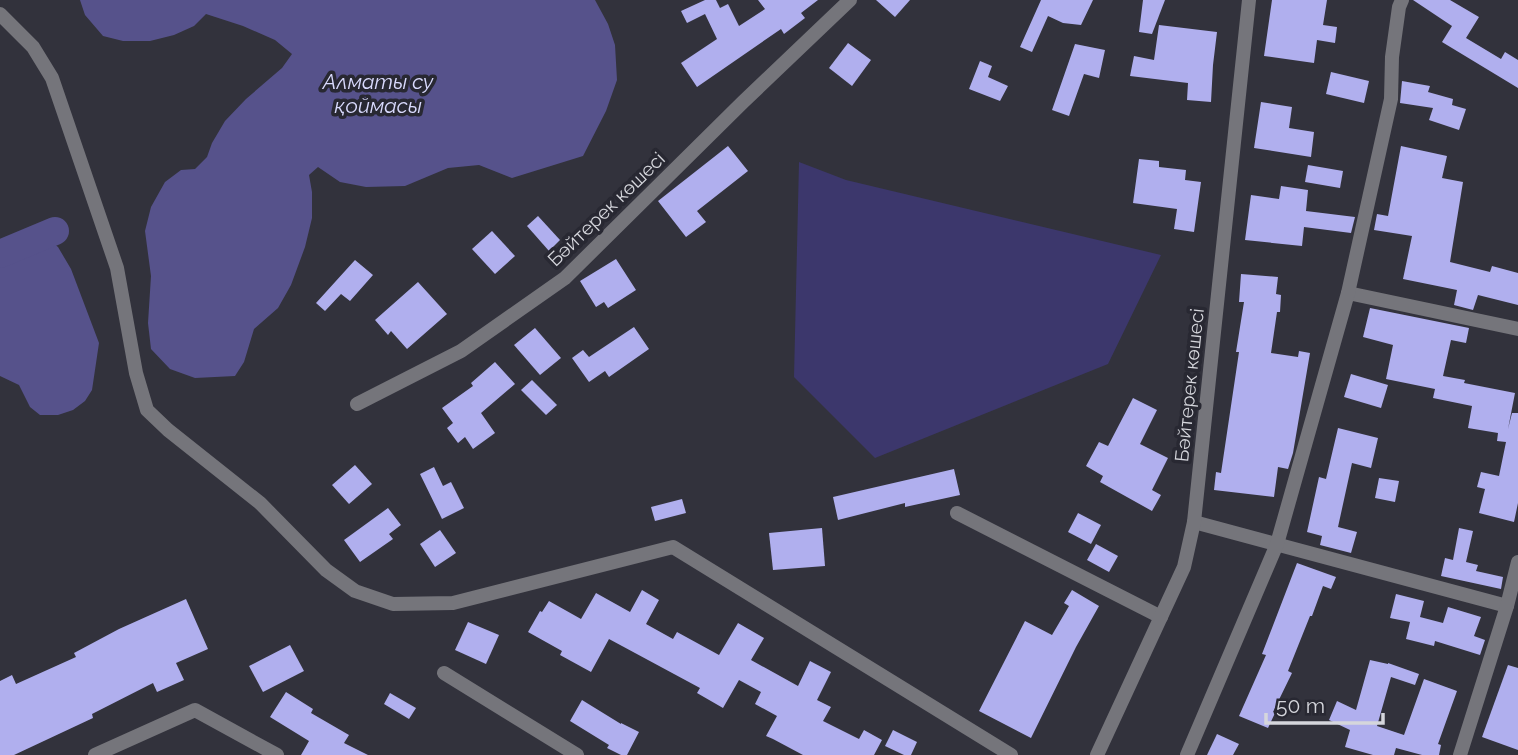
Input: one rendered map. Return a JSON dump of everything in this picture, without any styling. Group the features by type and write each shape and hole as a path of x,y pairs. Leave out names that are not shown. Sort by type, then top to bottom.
{"street":[{"name":"Бәйтерек көшесі","path":"357,404 461,351 565,278 850,0"},
{"name":"Бәйтерек көшесі","path":"1097,755 1184,567 1194,522 1249,0"},
{"path":"1187,755 1277,544 1348,293 1391,99 1392,57 1402,0"},
{"path":"0,14 33,47 52,78 117,268 136,373 147,410 167,430 260,503 326,570 355,591 393,604 453,603 673,547 1012,755"},
{"path":"1348,293 1518,328"},
{"path":"957,513 1161,617"},
{"path":"1194,522 1507,606"},
{"path":"1460,755 1507,606 1518,562"},
{"path":"444,673 577,755"},
{"path":"95,755 195,710 276,755"}],"shaded area":[{"path":"799,162 846,180 1161,255 1108,364 875,458 794,377"}],"water":[{"name":"Алматы су қоймасы","path":"80,0 595,0 608,24 615,45 617,80 606,111 583,156 512,178 479,165 448,168 405,186 366,187 340,182 318,167 309,175 312,218 305,247 291,285 278,308 254,329 244,362 235,376 195,378 170,369 151,349 148,323 151,276 145,231 151,207 165,182 181,170 195,169 207,157 225,121 282,68 292,54 275,40 206,14 194,26 150,41 123,41 103,36 85,15"},
{"path":"43,235 58,247 71,269 99,343 92,390 85,401 73,410 58,415 40,415 30,407 19,385 0,376 0,246"}],"building":[{"path":"705,0 716,0 720,8 728,4 739,26 765,9 758,0 818,0 801,13 805,18 784,34 781,29 697,87 681,63 717,39 705,14 687,23 681,11"},
{"path":"876,0 910,0 895,17"},
{"path":"1041,0 1093,0 1081,25 1063,23 1048,16 1032,52 1020,47"},
{"path":"1143,0 1165,0 1152,34 1139,32"},
{"path":"1272,0 1327,0 1323,25 1337,27 1335,43 1317,40 1314,63 1264,56"},
{"path":"1413,0 1450,0 1479,17 1466,38 1501,59 1505,52 1518,60 1518,88 1442,42 1452,26"},
{"path":"1159,25 1217,32 1211,102 1187,100 1188,83 1130,76 1134,56 1154,60"},
{"path":"848,43 871,60 852,86 829,68"},
{"path":"1075,44 1105,50 1099,78 1084,74 1069,116 1052,110"},
{"path":"980,61 992,66 988,77 1008,86 1000,101 969,89"},
{"path":"1331,72 1369,81 1364,103 1326,94"},
{"path":"1402,81 1430,86 1428,92 1453,99 1452,105 1466,109 1459,130 1429,120 1433,108 1400,103"},
{"path":"1261,102 1292,107 1289,128 1314,132 1311,157 1254,148"},
{"path":"728,146 748,171 697,211 706,222 686,237 658,201"},
{"path":"1401,146 1447,156 1442,178 1463,182 1450,262 1490,272 1492,266 1518,273 1518,305 1478,295 1473,310 1454,305 1457,290 1403,279 1412,236 1374,230 1377,214 1388,216"},
{"path":"1139,159 1159,161 1159,167 1186,170 1185,180 1201,182 1194,232 1174,229 1177,209 1133,203"},
{"path":"1308,165 1343,171 1340,188 1305,182"},
{"path":"1281,186 1308,190 1306,211 1355,217 1351,233 1304,227 1302,246 1245,240 1251,195 1279,199"},
{"path":"538,216 560,240 549,251 527,226"},
{"path":"492,231 515,256 495,274 472,249"},
{"path":"616,259 636,290 608,308 604,302 596,307 580,281"},
{"path":"355,260 373,275 350,301 341,294 325,311 316,303"},
{"path":"1241,274 1278,277 1276,294 1281,295 1280,312 1277,312 1271,353 1298,357 1299,351 1310,353 1293,453 1288,469 1278,467 1274,497 1214,490 1216,472 1221,473 1239,352 1236,352 1244,302 1239,302"},
{"path":"418,282 447,314 407,349 391,331 388,335 375,320"},
{"path":"1370,308 1469,328 1466,343 1451,340 1443,376 1515,393 1508,429 1512,413 1518,413 1518,503 1514,522 1479,513 1485,489 1477,487 1481,472 1499,476 1506,442 1497,441 1498,433 1468,428 1472,406 1433,398 1435,389 1386,379 1393,345 1363,337"},
{"path":"634,327 649,349 609,377 605,371 589,382 572,358 583,350 589,357"},
{"path":"535,328 561,358 540,375 514,345"},
{"path":"495,362 515,384 481,413 495,433 473,449 465,437 458,443 447,428 453,423 442,408 473,386 471,383"},
{"path":"1351,374 1388,385 1381,408 1344,397"},
{"path":"532,380 557,405 546,415 521,390"},
{"path":"1133,398 1157,410 1140,444 1168,458 1152,490 1161,495 1152,511 1100,482 1103,476 1086,466 1099,442 1108,446"},
{"path":"1338,428 1378,438 1371,468 1352,463 1338,527 1357,532 1351,553 1320,545 1322,536 1307,532 1319,477 1326,479"},
{"path":"355,465 372,484 349,504 332,485"},
{"path":"434,467 443,486 451,482 464,508 442,519 420,474"},
{"path":"954,469 960,495 905,507 905,503 838,520 833,497"},
{"path":"1379,478 1399,481 1395,502 1375,498"},
{"path":"682,499 686,513 655,521 651,507"},
{"path":"388,508 401,525 389,534 393,539 360,562 344,540"},
{"path":"1078,513 1101,525 1091,544 1068,532"},
{"path":"822,528 825,566 773,570 769,533"},
{"path":"1459,528 1473,531 1466,562 1478,565 1476,571 1503,577 1501,589 1441,576 1445,558 1453,560"},
{"path":"440,530 456,553 435,567 420,544"},
{"path":"1096,544 1118,556 1109,572 1087,560"},
{"path":"1297,563 1336,577 1331,589 1323,586 1288,671 1292,673 1268,728 1239,716 1266,655 1262,654"},
{"path":"642,590 659,600 646,624 673,639 677,632 719,655 738,623 764,638 751,660 798,686 810,661 831,672 817,700 831,707 823,721 859,739 864,730 882,740 874,755 803,755 766,736 777,716 755,704 761,692 739,680 723,708 697,693 700,688 609,639 591,672 560,655 562,651 528,632 549,601 581,619 596,593 630,612"},
{"path":"1072,590 1099,606 1031,738 979,711 1025,621 1052,635 1069,606 1064,603"},
{"path":"1396,594 1424,601 1420,617 1443,623 1448,607 1481,617 1474,636 1485,640 1480,655 1435,641 1434,646 1406,639 1410,622 1390,618"},
{"path":"186,599 208,649 176,663 184,680 157,692 153,683 92,714 93,718 14,755 0,755 0,681 12,675 16,684 76,657 74,653 119,629"},
{"path":"468,622 499,635 486,664 455,650"},
{"path":"290,645 304,671 263,692 249,666"},
{"path":"1370,660 1419,674 1415,685 1391,677 1377,726 1404,735 1424,679 1457,691 1438,744 1441,745 1439,755 1422,755 1396,748 1394,755 1373,755 1345,747 1350,730 1329,720 1337,701 1356,710"},
{"path":"1508,665 1518,668 1518,750 1482,737"},
{"path":"286,692 313,709 311,713 349,735 344,743 368,755 301,755 309,741 270,717"},
{"path":"390,693 416,708 409,719 384,704"},
{"path":"582,700 639,732 627,755 607,748 609,745 570,721"},
{"path":"893,730 917,742 911,755 904,755 885,746"},
{"path":"1217,734 1239,744 1233,755 1207,755"}],"waterway":[{"path":"0,254 55,231"}]}
